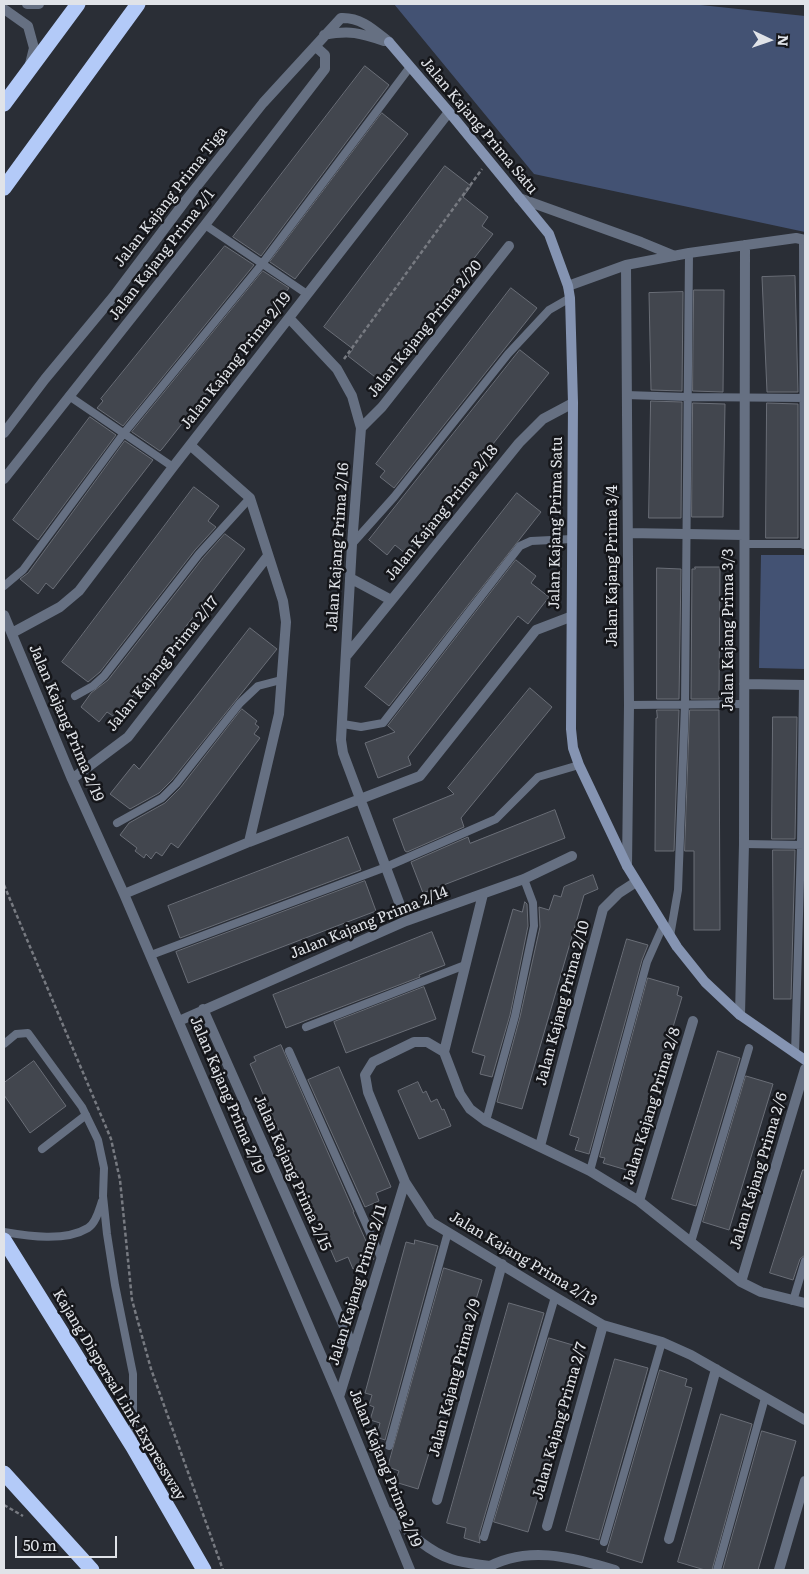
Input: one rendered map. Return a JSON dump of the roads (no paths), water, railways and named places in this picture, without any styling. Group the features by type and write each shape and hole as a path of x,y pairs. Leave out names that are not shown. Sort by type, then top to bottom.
{"highway":[{"path":"4,104 78,4"},
{"path":"4,188 138,4"},
{"name":"Kajang Dispersal Link Expressway","path":"4,1240 132,1447 204,1570"},
{"path":"4,1473 92,1570"}],"street":[{"path":"27,4 39,4"},
{"path":"4,9 28,26 34,48 28,70"},
{"name":"Jalan Kajang Prima Satu","path":"324,35 341,18 351,18 367,24 389,42 450,112 549,234 568,286 570,298 573,403 570,730 573,748 626,866 670,936 705,982 740,1015 805,1060"},
{"path":"324,35 343,32 357,33 389,42"},
{"name":"Jalan Kajang Prima Tiga","path":"4,433 45,379 114,297 186,200 263,103 324,35"},
{"name":"Jalan Kajang Prima 2/1","path":"4,479 205,225 325,69 325,56 315,46"},
{"name":"Jalan Kajang Prima 2/19","path":"12,633 60,607 79,591 173,466 450,112"},
{"path":"519,198 675,256"},
{"path":"568,286 626,265 745,245 796,238 804,240"},
{"name":"Jalan Kajang Prima 3/3","path":"740,1015 744,844 745,245"},
{"name":"Jalan Kajang Prima 2/20","path":"361,428 382,407 509,246"},
{"name":"Jalan Kajang Prima 3/4","path":"626,265 629,705 626,866"},
{"name":"Jalan Kajang Prima 2/16","path":"289,318 337,369 352,396 361,428 350,578 343,753 406,921"},
{"name":"Jalan Kajang Prima 2/18","path":"347,655 519,443 543,420 573,403"},
{"path":"190,445 250,498 283,601 286,622 279,714 249,842"},
{"path":"628,532 686,534 744,540"},
{"name":"Jalan Kajang Prima 2/17","path":"72,778 128,736 268,556"},
{"path":"350,578 391,600"},
{"name":"Jalan Kajang Prima 2/19","path":"4,615 72,778 151,956 340,1397 410,1570"},
{"path":"124,894 249,842 420,776 536,630 570,617"},
{"path":"744,684 804,685"},
{"name":"Jalan Kajang Prima 2/14","path":"179,1021 406,921 524,879 572,856"},
{"name":"Jalan Kajang Prima 2/10","path":"540,1146 603,909 620,893 636,882"},
{"path":"484,894 444,1052 460,1094 470,1109 486,1121 590,1171 639,1201 741,1282 761,1292 805,1303"},
{"name":"Jalan Kajang Prima 2/15","path":"203,1009 354,1349"},
{"name":"Jalan Kajang Prima 2/8","path":"639,1201 694,1021"},
{"name":"Jalan Kajang Prima 2/13","path":"444,1052 427,1042 414,1042 373,1062 365,1075 368,1092 406,1182 431,1222 603,1325 662,1342 691,1355 805,1420"},
{"name":"Jalan Kajang Prima 2/6","path":"741,1282 805,1069"},
{"name":"Jalan Kajang Prima 2/11","path":"340,1397 406,1182"},
{"name":"Jalan Kajang Prima 2/9","path":"437,1500 502,1264"},
{"name":"Jalan Kajang Prima 2/7","path":"547,1526 603,1325"},
{"path":"669,1538 716,1369"},
{"path":"779,1570 805,1481"},
{"path":"385,1509 416,1539 432,1550 452,1559 486,1568 513,1558 554,1555 614,1570"}],"lane":[{"path":"4,586 22,570 124,433 262,264 410,67"},
{"path":"205,225 307,294"},
{"path":"744,540 804,544 804,240"},
{"path":"670,936 678,890 685,705 689,253"},
{"path":"352,544 394,497 508,354 548,310 570,298"},
{"path":"626,395 805,398"},
{"path":"69,396 173,466"},
{"path":"75,696 93,686 104,676 199,554 250,498"},
{"path":"343,724 361,727 382,723 520,546 530,540 572,540"},
{"path":"117,824 162,798 176,784 240,702 258,686 281,680"},
{"path":"795,1054 803,845 804,685"},
{"path":"629,705 744,704"},
{"path":"151,956 386,867 496,819 538,776 579,765"},
{"path":"744,844 803,845"},
{"path":"486,1121 515,1016 534,926 533,903 524,879"},
{"path":"590,1171 647,962 663,926"},
{"path":"306,1027 465,965"},
{"path":"4,1044 16,1034 28,1033 82,1107 98,1140 104,1168 103,1196 116,1285 133,1374 132,1447"},
{"path":"691,1242 749,1048"},
{"path":"288,1051 382,1260"},
{"path":"42,1150 86,1115"},
{"path":"4,1232 34,1237 66,1235 89,1228 96,1217 103,1196"},
{"path":"389,1446 448,1232"},
{"path":"793,1301 805,1261"},
{"path":"484,1537 555,1297"},
{"path":"604,1542 662,1342"},
{"path":"717,1570 765,1398"}]}
